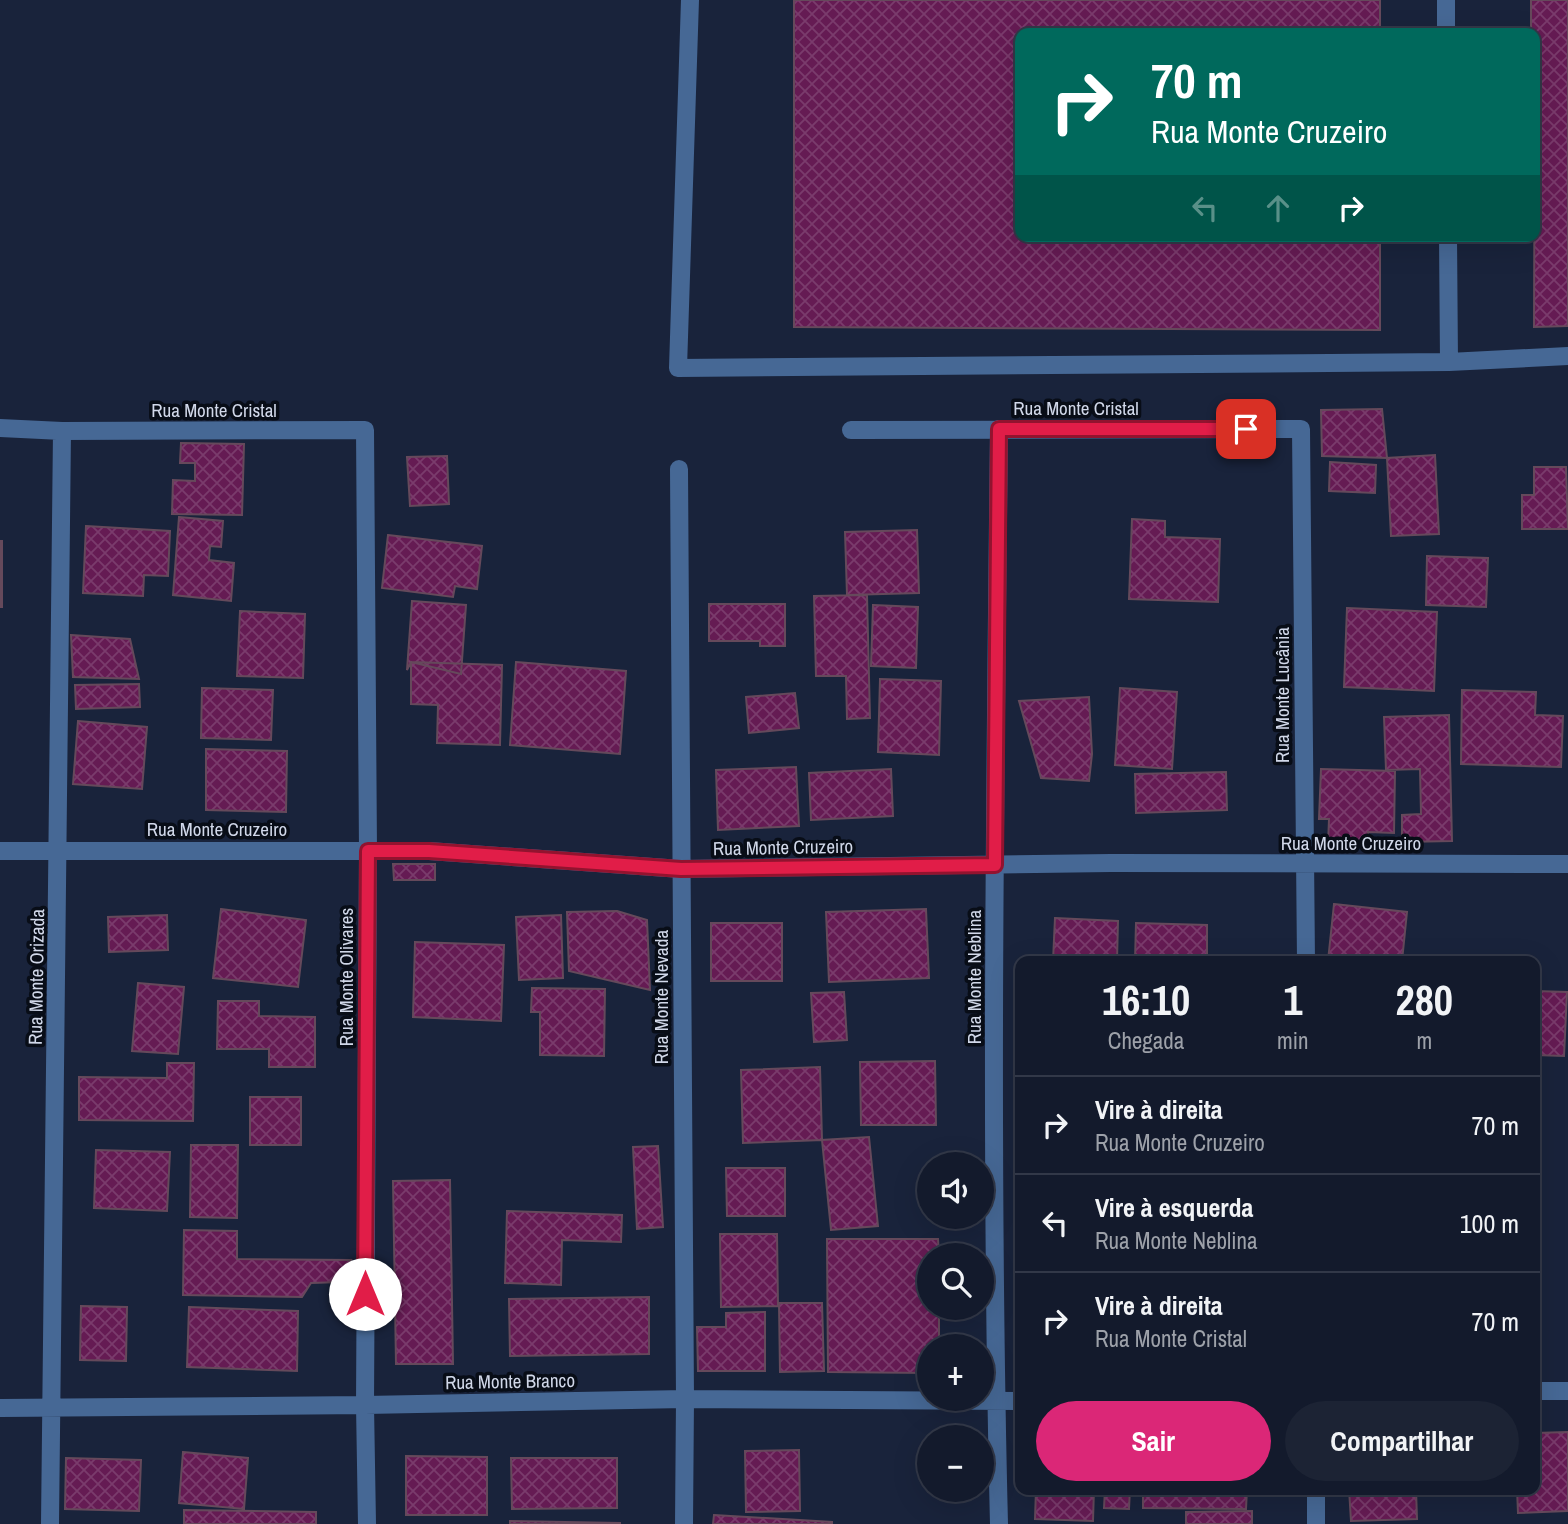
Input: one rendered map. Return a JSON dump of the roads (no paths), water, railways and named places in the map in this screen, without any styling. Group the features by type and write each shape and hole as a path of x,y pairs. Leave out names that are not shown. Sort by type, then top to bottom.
{"street":[{"path":"690,0 678,369 1449,362 1568,356"},
{"path":"1446,0 1446,28"},
{"path":"1448,242 1449,362"},
{"name":"Rua Monte Cristal","path":"0,428 62,431 365,430"},
{"name":"Rua Monte Neblina","path":"999,429 995,865 996,1402 999,1524"},
{"name":"Rua Monte Cristal","path":"851,430 1301,429"},
{"name":"Rua Monte Lucânia","path":"1301,429 1306,956"},
{"name":"Rua Monte Olivares","path":"365,430 368,851 365,1405 367,1524"},
{"name":"Rua Monte Orizada","path":"50,1524 62,431"},
{"name":"Rua Monte Nevada","path":"679,469 684,1524"},
{"name":"Rua Monte Cruzeiro","path":"0,850 429,851 681,869 1111,863 1568,864"},
{"path":"1540,1391 1568,1391"},
{"name":"Rua Monte Branco","path":"0,1408 685,1399 1015,1401"},
{"path":"1316,1495 1316,1524"}]}
